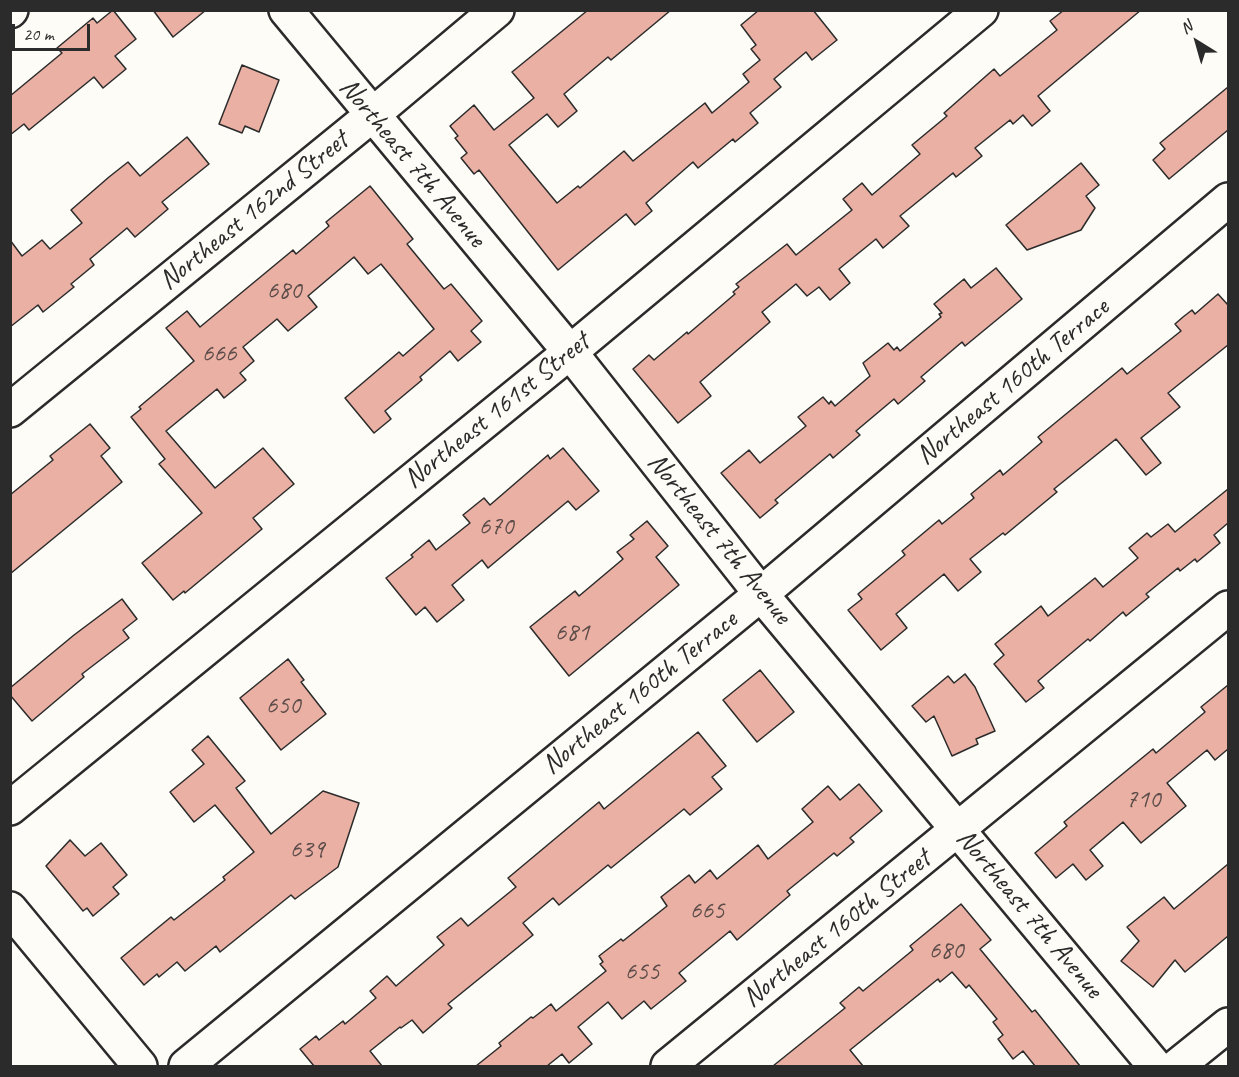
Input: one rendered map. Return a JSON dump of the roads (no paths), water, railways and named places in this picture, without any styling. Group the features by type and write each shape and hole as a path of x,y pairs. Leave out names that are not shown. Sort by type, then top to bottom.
{"street":[{"name":"Northeast 7th Avenue","path":"286,10 371,116 570,352 761,594 1155,1066"},
{"name":"Northeast 162nd Street","path":"10,410 371,116 496,10"},
{"name":"Northeast 161st Street","path":"10,808 570,352 981,10"},
{"name":"Northeast 160th Terrace","path":"186,1066 761,594 1228,200"},
{"name":"Northeast 160th Street","path":"668,1066 1228,608"},
{"path":"10,909 140,1066"},
{"path":"1177,1066 1228,1025"}]}
